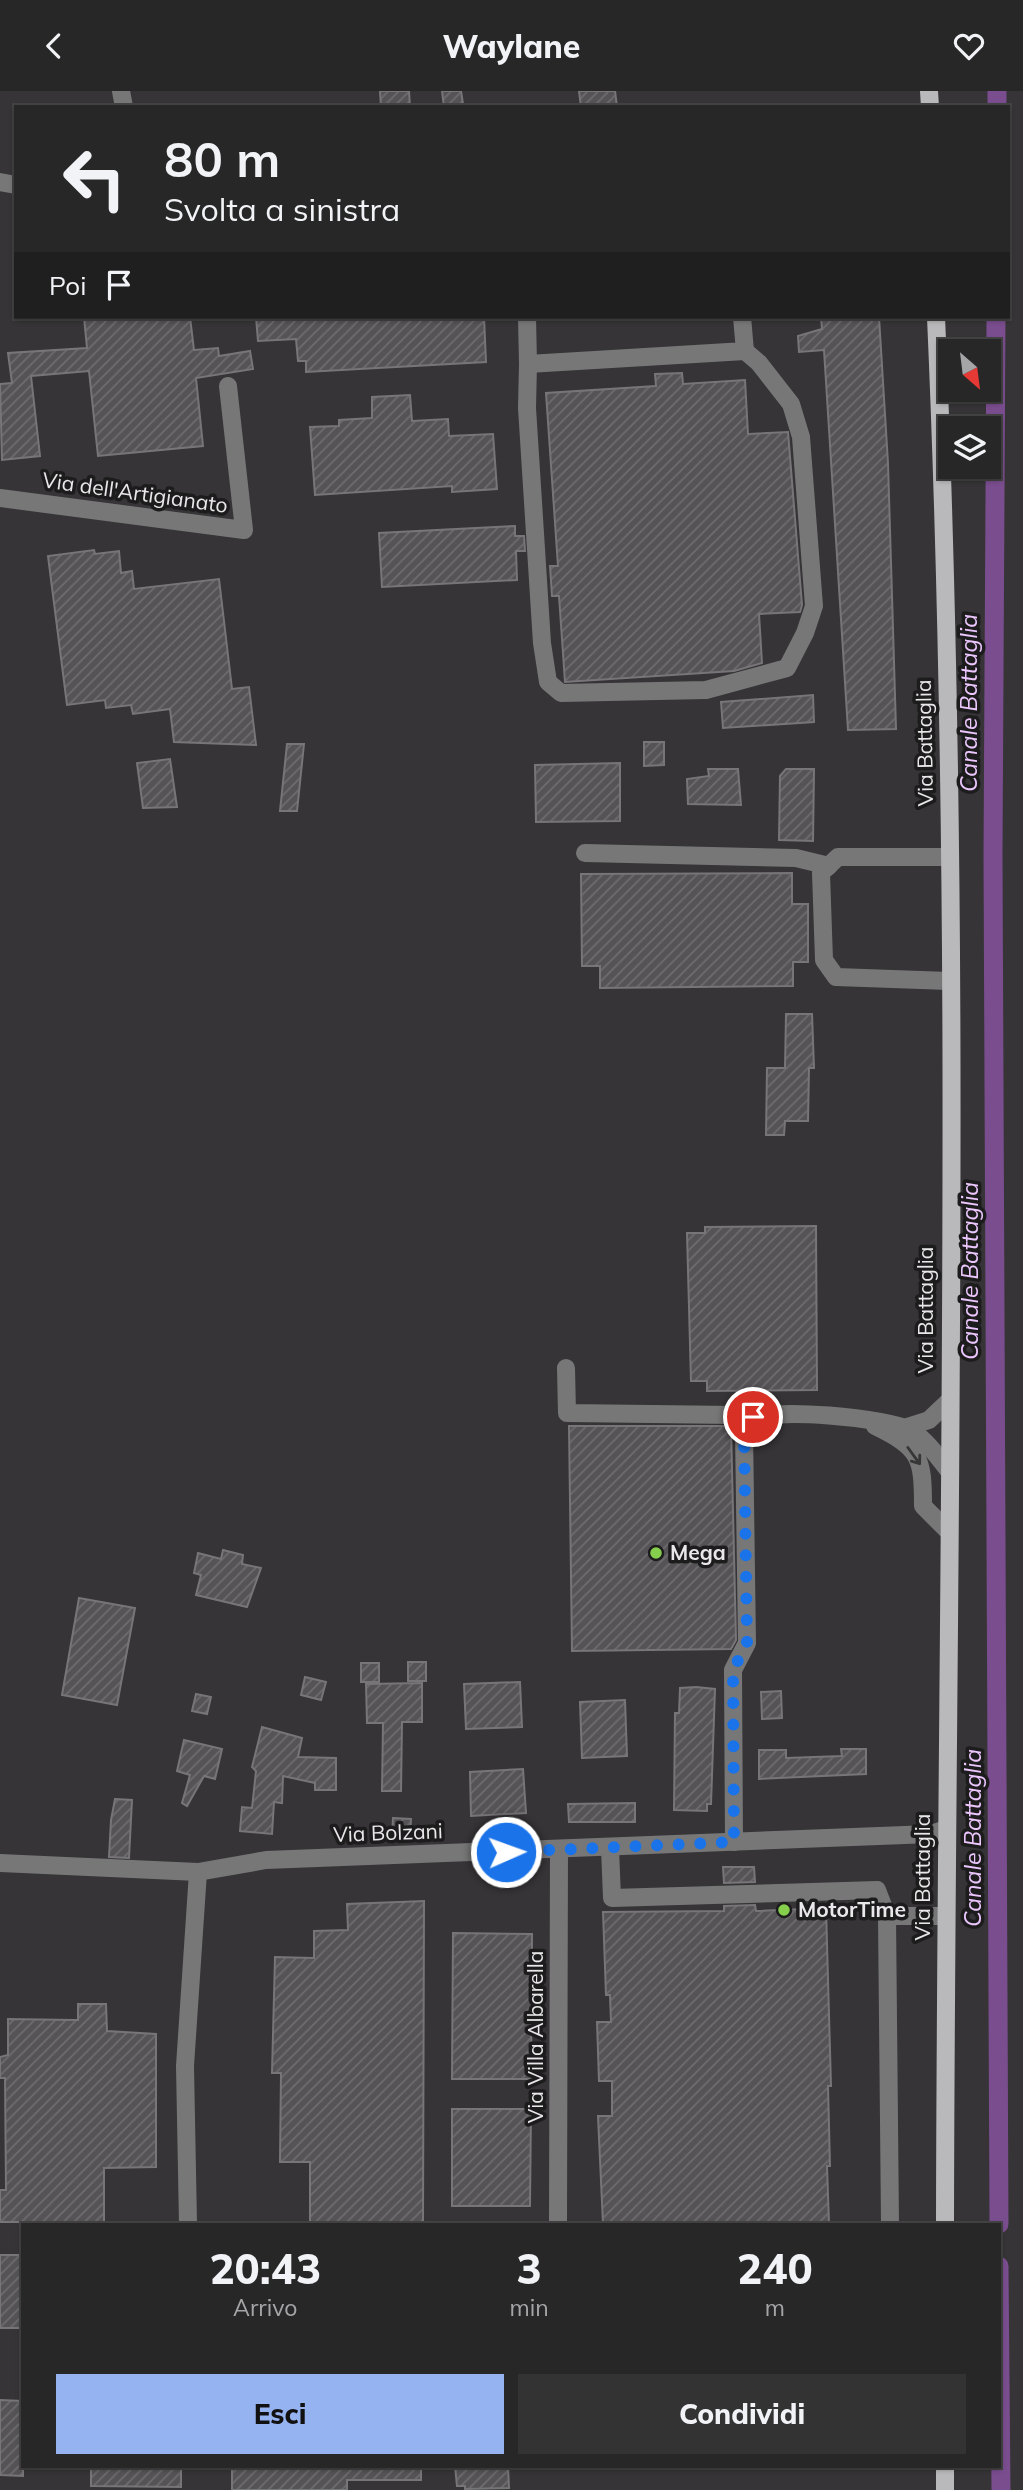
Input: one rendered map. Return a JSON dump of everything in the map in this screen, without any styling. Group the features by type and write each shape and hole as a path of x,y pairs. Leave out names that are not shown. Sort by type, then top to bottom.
{"main road":[{"name":"Via Battaglia","path":"936,319 945,531 950,857 945,2223"},
{"path":"945,2468 945,2490"}],"street":[{"path":"527,319 527,408 542,643 548,682 561,693 706,691 787,668 805,633 814,606 801,437 792,404 759,363 745,351 528,364"},
{"path":"742,319 745,351"},
{"name":"Via dell'Artigianato","path":"0,498 244,530 228,386"},
{"path":"585,853 796,858 829,866"},
{"path":"949,981 836,977 824,960 821,873 838,857 950,857"},
{"path":"566,1368 567,1413 736,1415 748,1421"},
{"path":"904,1427 929,1420 949,1401"},
{"path":"734,1842 733,1670 747,1643 744,1431 748,1421 760,1415 859,1418 904,1427 925,1442 949,1471"},
{"path":"859,1418 892,1435 916,1455 923,1472 923,1506 948,1531"},
{"name":"Via Bolzani","path":"0,1863 198,1872 266,1860 931,1835 946,1829"},
{"path":"610,1848 612,1898 877,1890 887,1916 890,2223"},
{"name":"Via Villa Albarella","path":"558,2223 559,1850"},
{"path":"188,2223 185,2066 198,1872"},
{"path":"887,1916 946,1916"}],"building":[{"path":"380,91 409,91 410,105 381,105"},
{"path":"442,91 461,91 463,104 444,105"},
{"path":"579,91 615,91 617,105 581,105"},
{"path":"84,319 190,319 194,350 218,348 219,356 250,351 253,369 196,378 203,446 98,456 89,371 31,376 40,456 2,460 0,384 12,383 8,353 87,348"},
{"path":"256,319 484,319 486,362 306,372 306,361 298,361 296,339 258,341"},
{"path":"821,319 879,319 888,463 896,729 848,730 824,350 799,352 798,336 822,329"},
{"path":"682,373 683,384 745,380 748,434 788,432 802,605 800,612 759,614 762,663 734,671 565,682 559,596 552,596 550,566 558,566 546,393 656,386 655,374"},
{"path":"410,395 412,421 448,419 449,436 493,434 497,489 452,492 452,486 315,495 310,427 339,426 339,420 372,418 372,397"},
{"path":"515,526 515,536 524,536 525,551 516,551 517,580 382,587 379,533"},
{"path":"94,550 95,554 119,551 121,573 132,571 134,589 219,579 232,689 249,687 256,745 174,742 170,709 133,714 131,705 106,708 105,700 67,705 48,556"},
{"path":"813,695 814,722 723,728 721,702"},
{"path":"644,742 664,742 664,765 644,766"},
{"path":"287,744 304,744 297,811 280,811"},
{"path":"170,759 177,807 143,808 137,763"},
{"path":"620,763 620,821 536,822 535,765"},
{"path":"708,769 738,769 741,805 688,804 687,779 709,776"},
{"path":"786,769 814,769 813,841 779,840 780,776"},
{"path":"792,873 792,904 808,904 808,962 793,962 793,986 600,988 600,966 582,966 581,874"},
{"path":"786,1014 812,1014 814,1068 809,1068 808,1121 785,1121 784,1135 766,1135 767,1068 785,1068"},
{"path":"816,1226 817,1390 707,1391 707,1381 691,1381 687,1233 705,1233 705,1227"},
{"name":"Mega","path":"569,1426 731,1426 736,1640 731,1649 572,1651"},
{"path":"223,1550 243,1555 242,1564 261,1568 247,1607 196,1595 201,1575 194,1573 198,1553 221,1559"},
{"path":"79,1598 135,1608 117,1705 62,1695"},
{"path":"408,1662 426,1662 426,1681 408,1681"},
{"path":"361,1663 379,1663 379,1682 361,1682"},
{"path":"305,1677 326,1682 321,1700 301,1695"},
{"path":"520,1682 522,1727 466,1729 464,1684"},
{"path":"422,1683 422,1722 402,1722 401,1791 382,1791 383,1723 367,1723 366,1684"},
{"path":"680,1688 715,1689 711,1804 707,1804 707,1811 674,1810 675,1713 679,1713"},
{"path":"781,1691 782,1718 762,1719 761,1692"},
{"path":"196,1694 211,1697 207,1714 192,1711"},
{"path":"625,1700 627,1756 582,1758 580,1702"},
{"path":"262,1727 302,1738 298,1757 336,1758 336,1790 315,1790 315,1783 283,1776 282,1803 274,1802 272,1834 240,1831 242,1807 252,1808 256,1771 252,1767"},
{"path":"184,1740 222,1749 215,1779 204,1776 187,1806 182,1803 190,1775 177,1771"},
{"path":"841,1749 866,1749 866,1774 759,1779 759,1750 786,1750 786,1758 842,1756"},
{"path":"523,1769 526,1813 471,1816 470,1772"},
{"path":"115,1799 132,1800 129,1858 109,1857"},
{"path":"635,1803 635,1822 569,1822 568,1804"},
{"path":"393,1818 411,1819 410,1838 392,1838"},
{"path":"723,1867 754,1867 755,1882 724,1883"},
{"path":"424,1901 423,2223 310,2223 310,2162 280,2162 281,2073 272,2073 275,1957 314,1958 314,1931 348,1930 347,1904"},
{"path":"755,1905 756,1911 826,1908 831,2086 828,2086 829,2223 603,2223 598,2116 612,2116 612,2081 599,2081 597,2022 611,2022 610,1995 606,1995 603,1912 724,1911 724,1906"},
{"path":"453,1933 532,1934 531,2079 452,2079"},
{"path":"78,2004 106,2004 107,2031 156,2034 156,2167 104,2168 104,2222 0,2222 0,2190 6,2190 5,2078 0,2078 0,2057 8,2055 8,2019 78,2020"},
{"path":"452,2109 531,2109 530,2206 452,2206"},
{"path":"0,2255 21,2255 21,2328 0,2328"},
{"path":"0,2400 21,2401 23,2476 0,2475"},
{"path":"91,2468 181,2468 181,2487 91,2486"},
{"path":"232,2468 421,2468 421,2480 347,2480 347,2490 232,2490"},
{"path":"455,2468 508,2468 509,2488 465,2489 465,2486 457,2486"}],"waterway":[{"name":"Canale Battaglia","path":"997,91 997,105"},
{"name":"Canale Battaglia","path":"996,319 993,855 999,2223"},
{"name":"Canale Battaglia","path":"1001,2468 1001,2490"}],"place":[{"name":"Mega","path":"656,1553"},
{"name":"MotorTime","path":"784,1910"}],"route":[{"path":"506,1852 734,1842 733,1670 747,1643 744,1431 753,1417"}]}
